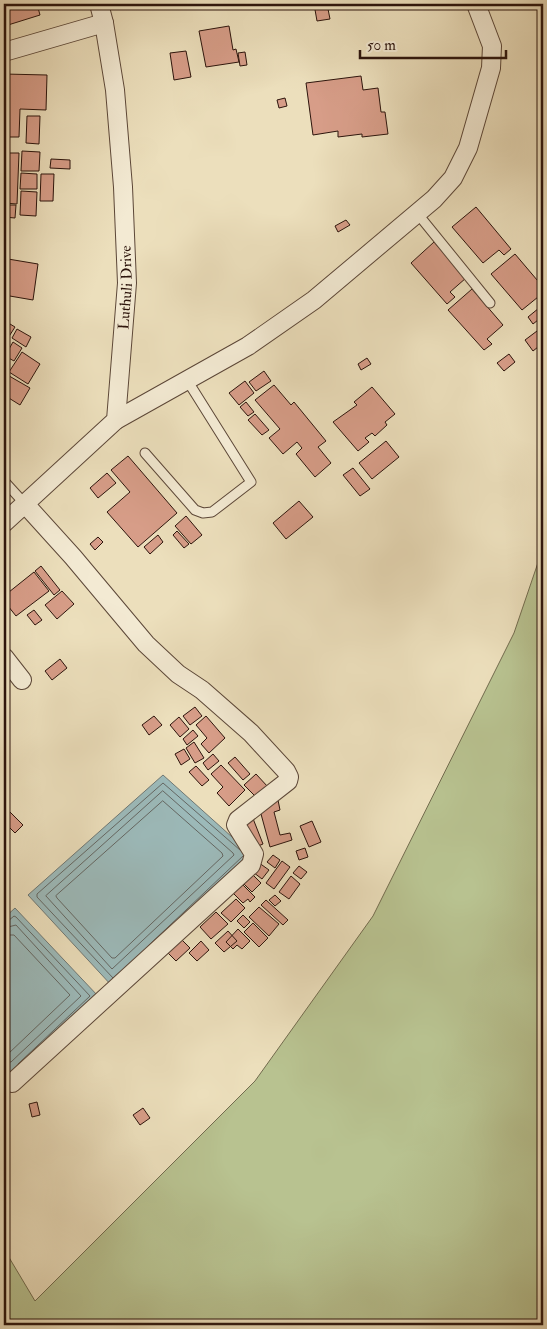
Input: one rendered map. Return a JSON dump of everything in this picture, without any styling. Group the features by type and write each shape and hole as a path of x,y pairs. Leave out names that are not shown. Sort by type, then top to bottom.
{"street":[{"name":"Luthuli Drive","path":"98,4 104,23 115,90 123,187 126,283 116,420"},
{"path":"4,523 116,420 248,346 314,300 434,199 453,178 468,148 491,68 492,46 476,4"},
{"path":"4,52 104,23"},
{"path":"12,1083 251,865 254,854 236,824 238,820 288,781 289,777 286,771 251,733 202,690 178,674 146,644 73,557 25,504"},
{"path":"4,657 22,680"}],"lane":[{"path":"417,213 490,303"},
{"path":"145,453 195,510 203,513 212,512 251,482 187,380"},
{"path":"4,481 25,504"}],"green space":[{"path":"543,548 543,1325 4,1325 4,1249 35,1301 255,1081 373,916 514,633"}],"water":[{"path":"163,775 252,855 112,986 28,895"},
{"path":"15,908 98,996 10,1078 4,1072 4,918"}],"building":[{"path":"4,4 37,4 40,15 8,25"},
{"path":"314,4 327,4 330,19 317,21"},
{"path":"229,26 233,50 236,49 239,62 206,67 199,31"},
{"path":"186,51 191,77 174,80 170,53"},
{"path":"245,52 247,65 240,66 238,53"},
{"path":"4,74 47,75 46,110 20,109 19,137 4,137"},
{"path":"361,76 363,90 378,88 381,112 385,112 388,134 362,137 362,134 338,137 338,131 313,135 306,83"},
{"path":"285,98 287,106 279,108 277,100"},
{"path":"27,116 40,116 39,144 26,143"},
{"path":"22,151 40,152 39,171 21,171"},
{"path":"4,153 19,153 17,204 4,203"},
{"path":"51,159 70,160 70,169 50,168"},
{"path":"21,173 37,174 37,189 20,189"},
{"path":"41,174 54,174 53,201 40,201"},
{"path":"21,191 37,192 36,216 20,215"},
{"path":"4,205 16,205 15,218 4,217"},
{"path":"476,207 511,249 504,255 499,250 483,263 452,227"},
{"path":"346,220 350,225 338,232 335,226"},
{"path":"434,242 466,278 450,292 455,297 447,304 411,263"},
{"path":"515,254 543,287 543,301 538,297 522,310 491,274"},
{"path":"8,259 38,264 33,300 4,295"},
{"path":"472,289 503,325 487,339 492,344 484,350 448,310"},
{"path":"539,308 543,316 533,324 528,317"},
{"path":"10,324 15,327 8,338 4,336 4,333"},
{"path":"17,329 31,337 26,347 12,338"},
{"path":"537,331 543,339 543,343 533,351 525,340"},
{"path":"13,342 22,348 14,361 5,356"},
{"path":"22,352 40,364 28,384 9,372"},
{"path":"509,354 515,362 504,371 497,363"},
{"path":"367,358 371,364 361,370 358,364"},
{"path":"264,371 271,381 256,391 249,382"},
{"path":"4,373 30,388 20,405 4,395"},
{"path":"245,381 254,393 239,405 229,393"},
{"path":"274,385 291,405 294,402 326,441 318,447 331,463 315,477 296,454 302,448 297,442 283,454 269,438 280,429 255,400"},
{"path":"372,387 395,414 385,422 387,425 375,436 372,433 365,438 369,442 358,451 333,422 357,405 354,402"},
{"path":"246,402 254,412 248,416 240,407"},
{"path":"255,414 269,430 262,435 248,420"},
{"path":"386,441 399,457 372,479 359,463"},
{"path":"128,456 177,513 138,547 107,512 130,492 111,470"},
{"path":"353,468 370,489 360,496 343,475"},
{"path":"107,473 116,483 98,498 90,488"},
{"path":"299,501 313,517 286,539 273,523"},
{"path":"186,516 202,535 191,544 175,526"},
{"path":"177,531 189,544 184,548 173,535"},
{"path":"158,535 163,542 150,554 144,547"},
{"path":"98,537 103,542 95,550 90,544"},
{"path":"41,566 60,590 54,595 35,571"},
{"path":"34,572 49,591 16,616 4,601 4,596"},
{"path":"62,591 74,604 57,619 45,605"},
{"path":"34,610 42,620 35,625 27,615"},
{"path":"60,659 67,668 52,680 45,671"},
{"path":"195,707 202,716 190,725 183,716"},
{"path":"154,716 162,725 149,735 142,725"},
{"path":"206,716 225,738 209,753 201,744 207,738 196,725"},
{"path":"179,717 189,729 180,737 170,725"},
{"path":"193,730 198,736 187,745 183,739"},
{"path":"194,742 204,758 195,763 186,748"},
{"path":"184,749 190,759 181,765 175,754"},
{"path":"213,754 219,761 208,770 203,763"},
{"path":"235,757 250,774 243,780 228,763"},
{"path":"221,765 245,790 229,806 217,793 223,787 211,774"},
{"path":"196,766 209,780 202,786 189,772"},
{"path":"256,774 268,787 256,797 244,785"},
{"path":"277,795 280,810 274,812 280,835 290,833 292,840 270,847 258,803"},
{"path":"10,812 23,825 15,833 4,822 4,818"},
{"path":"252,816 263,844 251,849 240,820"},
{"path":"312,821 321,842 309,847 300,826"},
{"path":"305,848 308,857 299,860 296,851"},
{"path":"273,855 280,860 275,868 267,862"},
{"path":"255,860 269,870 262,879 249,869"},
{"path":"282,861 290,867 274,889 266,883"},
{"path":"299,866 307,872 301,879 293,873"},
{"path":"248,870 261,883 252,892 239,879"},
{"path":"291,876 300,884 289,899 279,892"},
{"path":"236,878 255,897 250,902 248,899 243,903 227,887"},
{"path":"275,895 281,901 275,906 269,900"},
{"path":"236,899 245,908 231,922 221,913"},
{"path":"266,900 288,920 283,925 261,905"},
{"path":"259,907 279,924 269,936 249,917"},
{"path":"216,912 228,924 211,939 200,927"},
{"path":"243,915 250,922 244,928 237,921"},
{"path":"253,923 268,938 259,947 244,932"},
{"path":"238,929 250,941 242,949 237,945 233,949 226,942"},
{"path":"228,931 237,941 224,952 215,943"},
{"path":"181,939 190,948 176,961 167,952"},
{"path":"201,941 209,950 197,961 189,953"},
{"path":"37,1102 40,1115 32,1117 29,1104"},
{"path":"143,1108 150,1118 140,1125 133,1115"}]}
